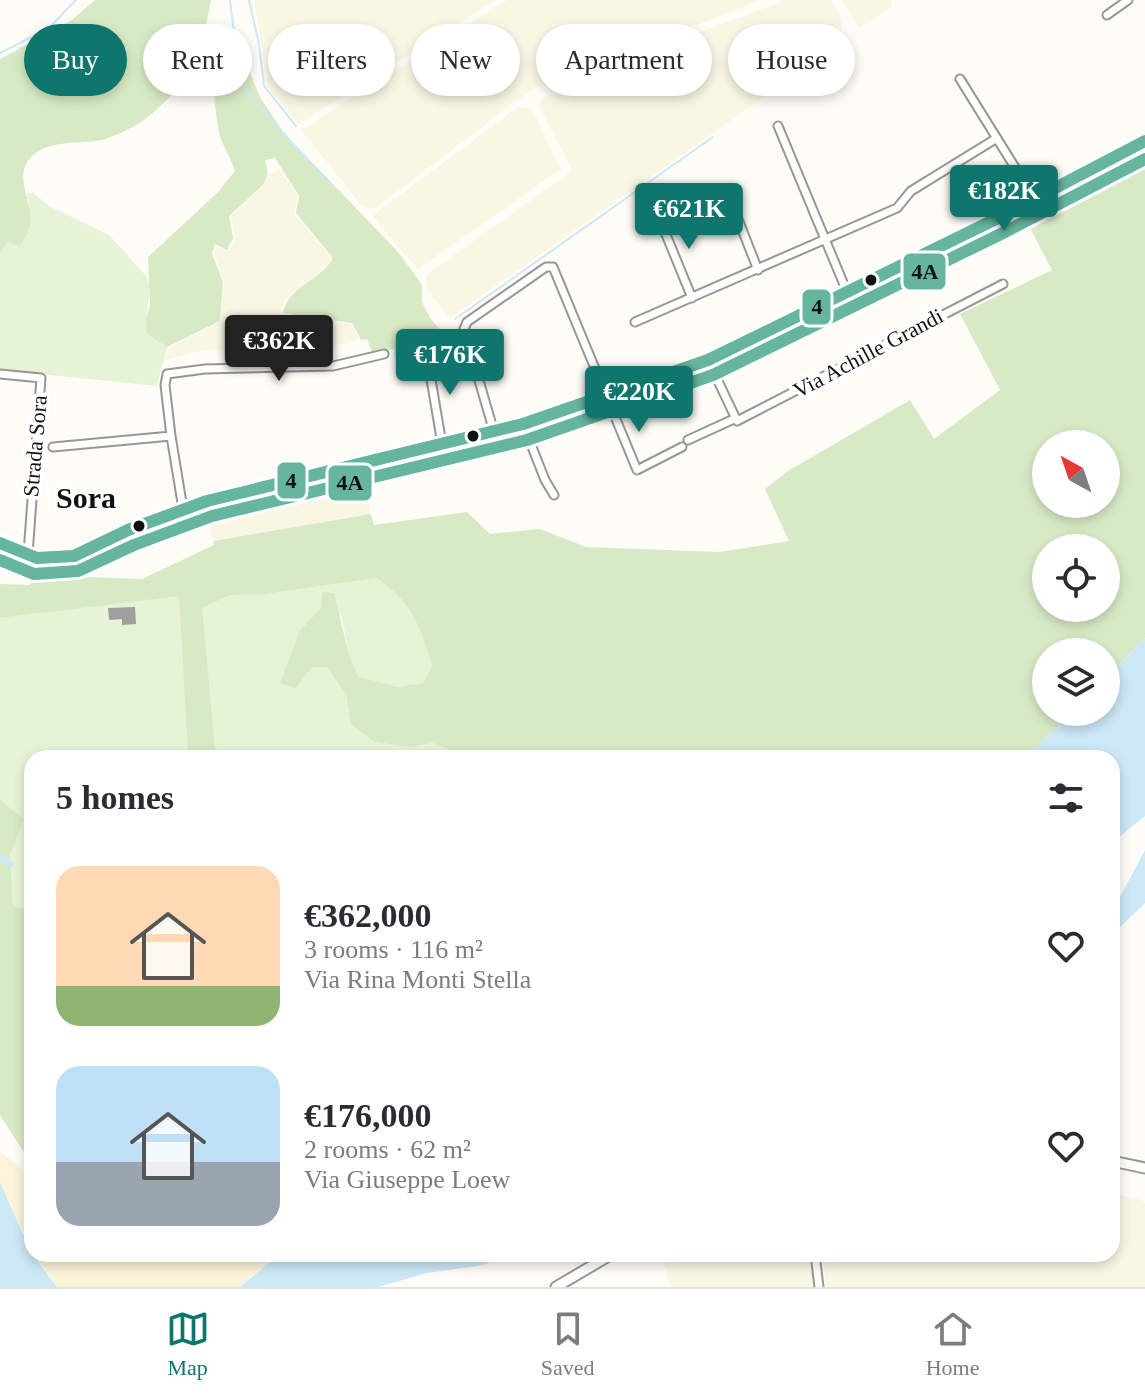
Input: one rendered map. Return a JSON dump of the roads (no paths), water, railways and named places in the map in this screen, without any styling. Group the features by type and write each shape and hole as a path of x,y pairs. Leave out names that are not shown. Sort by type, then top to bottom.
{"street":[{"path":"1107,15 1128,0"},
{"path":"960,79 1034,198"},
{"path":"778,126 847,292"},
{"path":"635,322 825,242 897,208 911,191 997,138"},
{"path":"0,543 37,558 74,556 128,530 183,509 287,479 523,424 708,360 1145,141"},
{"path":"736,214 758,270"},
{"path":"658,215 692,298"},
{"path":"494,432 464,329 467,322 546,267 553,267 559,276 607,393"},
{"name":"Via Achille Grandi","path":"607,393 637,470 1003,284"},
{"path":"183,509 171,436 165,385 167,374 205,369 333,366 384,354"},
{"path":"427,356 442,444"},
{"path":"708,360 736,418"},
{"name":"Strada Sora","path":"0,374 41,378 28,554"},
{"path":"523,424 554,495"},
{"name":"Strada Sora","path":"53,447 171,436"},
{"path":"1120,1163 1145,1168"},
{"path":"556,1287 598,1262"},
{"path":"816,1262 819,1287"}],"water":[{"path":"1145,638 1145,816 1120,836 1120,750 1033,750 1059,726 1120,726 1120,664"},
{"path":"1145,850 1145,903 1120,927 1120,897"},
{"path":"0,1182 24,1236 24,1262 38,1262 57,1287 0,1287"},
{"path":"270,1262 490,1262 427,1273 378,1287 240,1287"}],"waterway":[{"path":"0,53 49,28 76,0"},
{"path":"230,0 240,81 331,186"},
{"path":"249,0 264,86 296,126"},
{"path":"455,319 713,137"},
{"path":"0,858 10,864"},
{"path":"821,1262 823,1287"}],"district":[{"name":"Sora","path":"86,497"}]}
